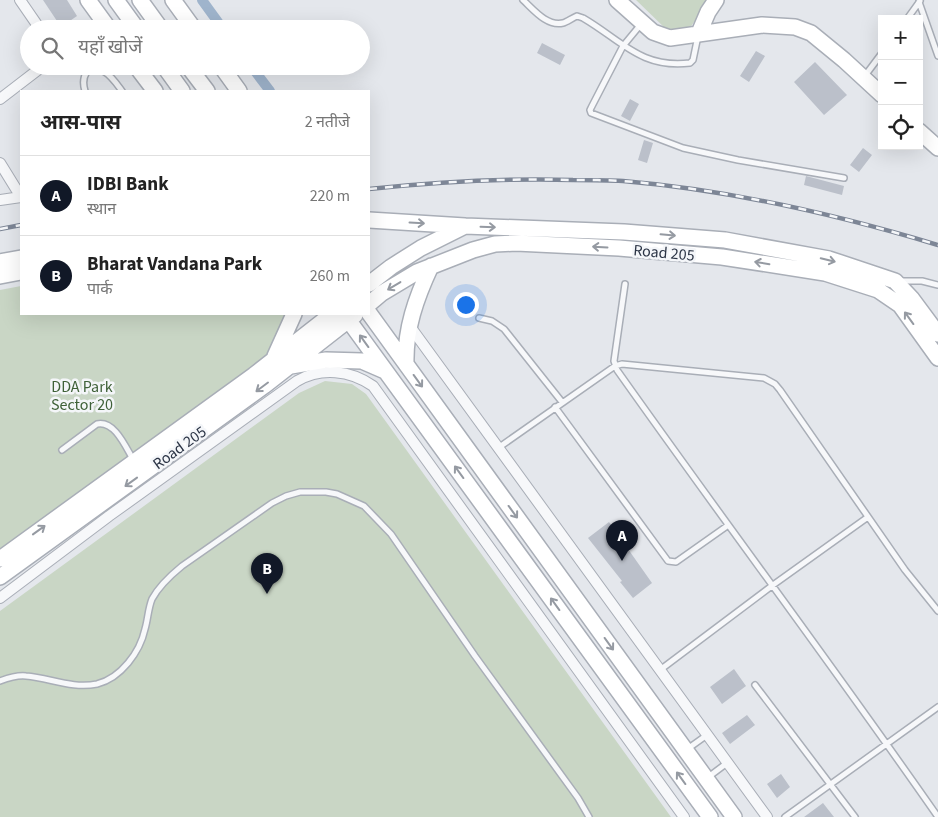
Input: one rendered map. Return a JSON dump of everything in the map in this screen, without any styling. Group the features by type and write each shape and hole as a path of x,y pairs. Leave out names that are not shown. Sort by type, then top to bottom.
{"main road":[{"path":"88,0 97,20"},
{"path":"116,0 130,20"},
{"path":"140,0 154,20"},
{"path":"173,0 187,20"},
{"path":"617,0 653,32 670,38 762,26 795,27 811,33 878,91"},
{"path":"699,33 708,12 716,0"},
{"path":"143,75 154,90"},
{"path":"170,75 181,90"},
{"path":"194,75 205,90"},
{"path":"227,75 238,90"},
{"path":"923,135 938,148"},
{"path":"370,220 465,226"},
{"name":"Road 205","path":"370,283 421,248 465,226 624,232 725,240 829,259 895,281 912,298 938,334"},
{"name":"Road 205","path":"370,303 382,293 417,272 473,250 495,244 516,243 619,248 713,256 825,273 878,290 900,305 938,358"},
{"path":"0,262 20,258"},
{"path":"406,364 405,344 409,325 421,287 431,266"},
{"path":"0,276 20,272"},
{"path":"370,314 734,817"},
{"path":"273,360 294,315"},
{"name":"Road 205","path":"0,559 273,360 331,315"},
{"path":"349,316 386,372 710,817"},
{"name":"Road 205","path":"0,577 288,367 349,316"},
{"path":"288,367 326,360 362,361 386,372"}],"street":[{"path":"20,0 34,20"},
{"path":"0,99 31,75"},
{"path":"0,163 20,195"},
{"path":"0,200 20,197"},
{"path":"409,325 767,817"},
{"path":"0,598 109,516 298,381 309,374 322,372 347,374 362,379 373,386 684,817"}],"lane":[{"path":"522,0 543,18 557,24 564,23 577,16 583,18 623,46 657,62 690,63 694,60 699,33"},
{"path":"910,15 920,1"},
{"path":"920,1 938,56"},
{"path":"642,23 623,46 592,106 591,113 683,148 738,160 844,178"},
{"path":"864,78 878,59"},
{"path":"84,75 85,90"},
{"path":"109,75 121,90"},
{"path":"895,281 922,281 938,285"},
{"path":"625,284 614,366 727,526 773,585 808,637 938,817"},
{"path":"479,318 492,321 504,329 562,402"},
{"path":"498,448 614,366 622,364 764,378 775,384 905,570 938,611"},
{"path":"555,407 668,562 676,562 727,526"},
{"path":"62,450 97,424 102,423 112,428 135,461"},
{"path":"0,681 26,676 80,685 96,684 109,680 126,664 138,647 145,630 152,601 169,577 182,566 272,503 300,492 337,494 364,506 391,534 475,656 578,798 589,817"},
{"path":"660,671 773,585 868,517"},
{"path":"755,685 855,817"},
{"path":"785,817 938,707"},
{"path":"686,751 707,735"},
{"path":"706,778 727,763"}],"green space":[{"path":"636,0 710,0 689,29 667,30"},
{"name":"DDA Park Sector 20","path":"20,286 20,315 289,315 273,360 0,551 0,290"},
{"path":"325,381 352,384 366,394 671,817 0,817 0,611 299,393"}],"building":[{"path":"43,0 67,0 77,16 71,20 56,20"},
{"path":"542,43 565,55 560,65 537,53"},
{"path":"756,51 765,56 749,82 740,76"},
{"path":"815,62 847,95 824,115 794,82"},
{"path":"630,99 639,104 630,121 621,116"},
{"path":"644,140 653,143 647,163 638,160"},
{"path":"863,148 872,155 859,172 850,165"},
{"path":"806,176 844,186 842,195 804,185"},
{"path":"609,522 652,583 633,598 588,538"},
{"path":"734,669 746,686 722,704 710,687"},
{"path":"747,715 755,725 730,744 722,733"},
{"path":"781,774 790,787 777,798 767,784"},
{"path":"823,803 834,817 804,817"}],"waterway":[{"path":"202,0 216,20"},
{"path":"258,75 269,90"}],"railway":[{"path":"370,189 496,180 623,181 703,190 743,197 860,223 938,245"},
{"path":"0,229 20,225"}],"place":[{"name":"IDBI Bank","path":"622,561"},
{"name":"Bharat Vandana Park","path":"267,594"}]}
